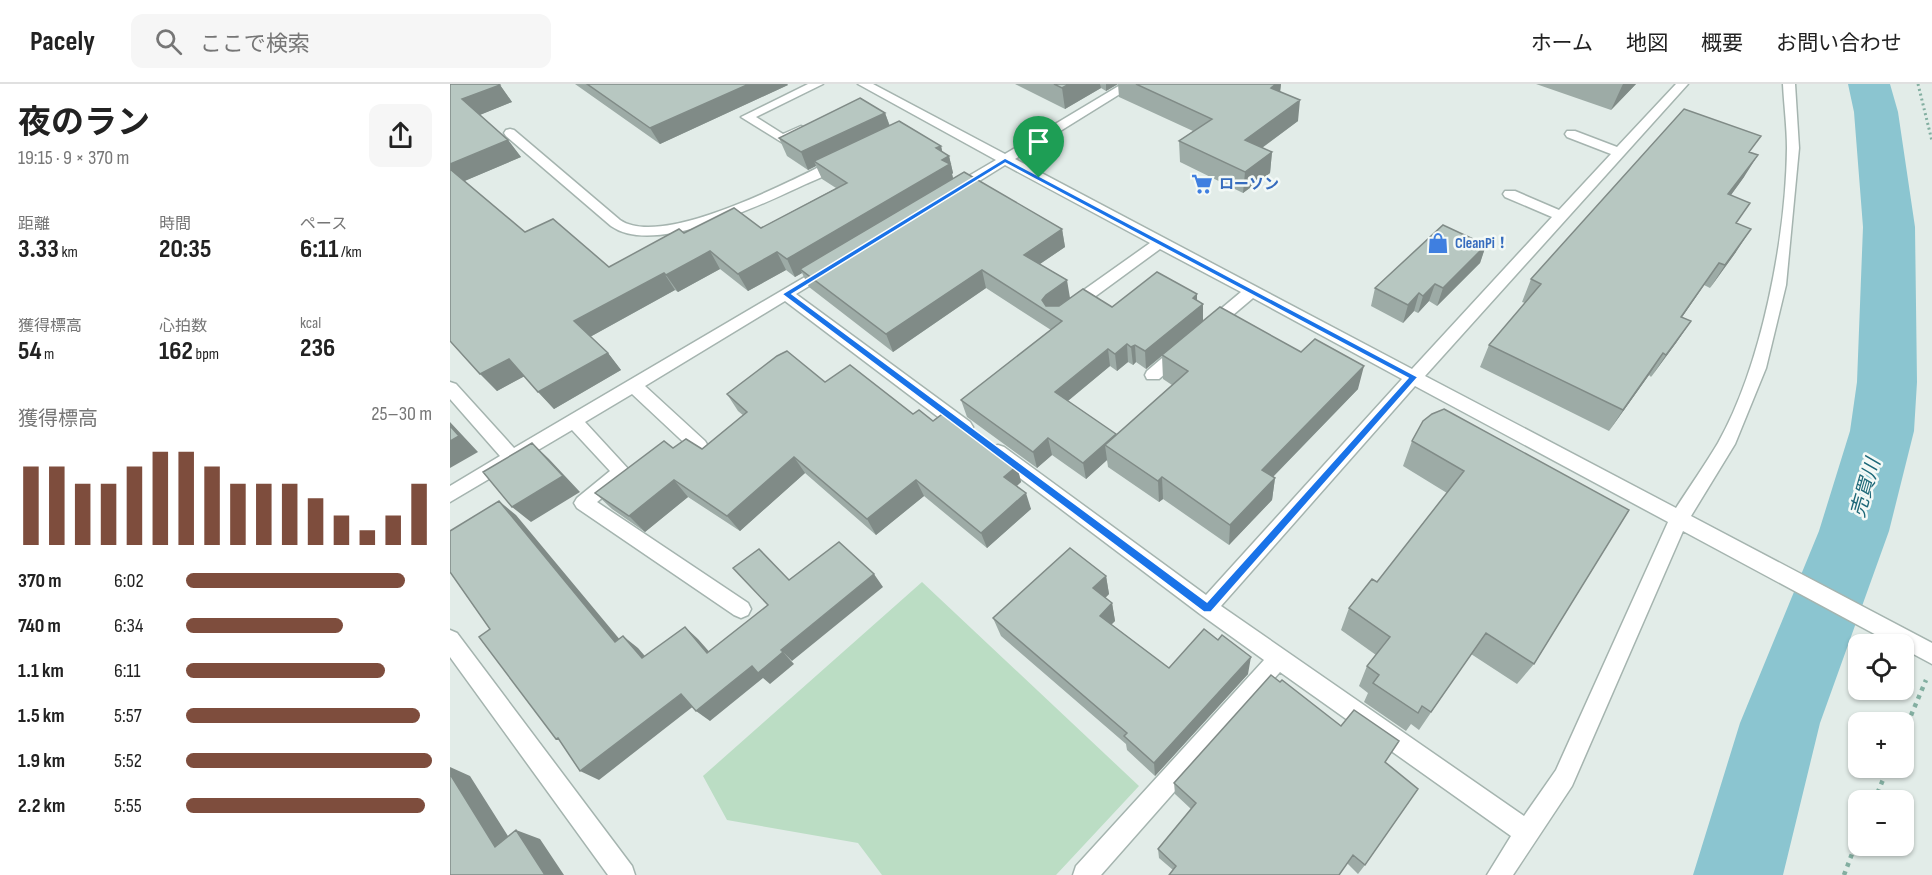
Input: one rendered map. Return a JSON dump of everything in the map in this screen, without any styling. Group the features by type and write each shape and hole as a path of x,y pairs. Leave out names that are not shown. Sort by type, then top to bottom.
{"street":[{"path":"814,123 783,139 747,117 817,84"},
{"path":"945,197 1130,84"},
{"path":"1207,608 1682,84"},
{"path":"1499,875 1564,778 1685,522 1726,444 1758,368 1779,285 1788,213 1792,148 1789,84"},
{"path":"870,91 923,122 1005,160 1932,654"},
{"path":"510,133 556,176 625,229 658,233 692,224 778,192 854,155"},
{"path":"1571,134 1620,153"},
{"path":"1509,194 1561,216"},
{"path":"1056,318 1160,242"},
{"path":"450,495 836,263"},
{"path":"1153,375 1252,291"},
{"path":"786,294 1207,608 1528,833"},
{"path":"633,385 699,446"},
{"path":"450,388 512,457"},
{"path":"573,420 622,472 583,503 741,609"},
{"path":"450,640 623,875"},
{"path":"1085,875 1278,659"}],"path":[{"path":"1918,84 1932,141"},
{"path":"1912,712 1928,675"},
{"path":"1844,875 1851,856"}],"green space":[{"path":"922,582 1139,786 1056,875 882,875 858,843 727,820 703,776"}],"building":[{"path":"450,84 499,84 462,99 508,140 450,164"},
{"path":"587,84 749,84 650,128"},
{"path":"1054,84 1069,84 1062,88"},
{"path":"1136,84 1276,84 1271,88 1300,100 1245,140 1272,152 1245,172 1179,141 1212,119"},
{"path":"860,98 885,113 801,152 779,138"},
{"path":"1684,109 1761,136 1749,152 1758,155 1728,194 1750,203 1736,223 1751,229 1725,265 1719,263 1681,317 1691,321 1666,355 1663,353 1623,410 1489,345 1541,284 1531,279"},
{"path":"899,121 941,146 936,148 949,156 942,160 950,164 787,259 777,252 738,274 710,251 574,321 608,353 538,392 509,359 480,374 450,341 450,169 525,232 553,219 609,267 679,229 684,233 734,208 761,228 847,183 814,161"},
{"path":"964,172 1062,229 1024,255 1067,280 1046,295 1042,300 1046,306 1059,306 1083,289 1112,307 1157,272 1197,294 1193,298 1203,304 1145,351 1135,345 1131,347 1127,344 1115,354 1108,349 1055,392 1116,434 1083,463 1048,438 1033,452 961,400 1062,321 982,270 886,334 800,269"},
{"path":"1443,225 1486,245 1443,288 1435,284 1423,296 1419,293 1408,305 1375,288"},
{"path":"1220,307 1301,352 1315,339 1364,366 1262,470 1275,478 1230,525 1162,477 1158,481 1105,445 1188,371 1162,355"},
{"path":"787,351 825,382 850,365 913,414 919,410 933,421 945,412 1017,466 1004,477 1026,493 981,533 916,480 867,519 794,457 727,516 674,480 629,516 595,493 664,441 673,448 686,439 702,449 747,412 727,394"},
{"path":"1444,409 1629,510 1534,664 1486,633 1431,712 1422,706 1418,713 1373,683 1379,675 1367,666 1390,637 1349,608 1372,579 1377,582 1464,471 1412,441 1423,421"},
{"path":"450,426 459,436 450,441"},
{"path":"532,443 563,476 512,507 483,472"},
{"path":"499,501 615,642 623,636 642,658 685,627 707,653 768,605 733,568 759,549 789,580 839,542 874,574 781,650 783,652 758,673 752,666 696,711 681,694 580,771 558,738 556,739 479,637 490,629 450,572 450,531"},
{"path":"1070,548 1106,576 1093,588 1112,603 1100,616 1169,668 1204,629 1218,640 1222,635 1251,657 1154,763 1124,736 1127,733 993,618"},
{"path":"1271,675 1280,682 1282,680 1341,726 1354,710 1399,741 1385,762 1418,789 1365,865 1353,855 1339,875 1169,875 1176,866 1158,849 1196,803 1174,783"},
{"path":"450,774 495,847 516,830 545,875 450,875"}],"waterway":[{"name":"売買川","path":"1738,875 1780,723 1854,531 1882,431 1887,382 1889,227 1876,112 1869,84"}],"place":[{"name":"ローソン","path":"1202,184"},
{"name":"CleanPi！","path":"1438,243"}],"route":[{"path":"1005,160 1039,178 1414,377 1207,608 786,294 1005,160"}]}
